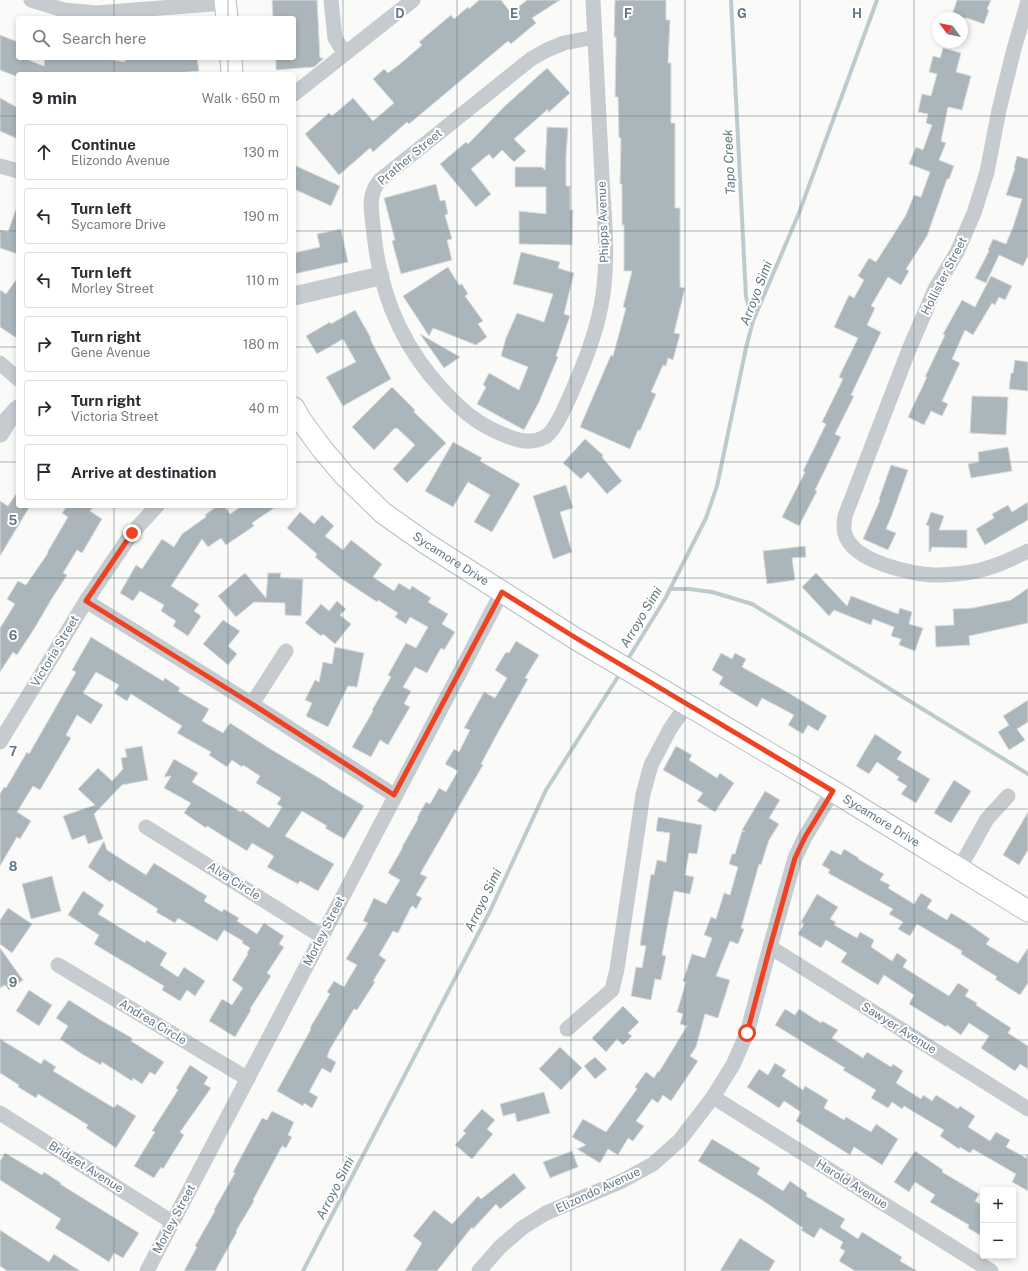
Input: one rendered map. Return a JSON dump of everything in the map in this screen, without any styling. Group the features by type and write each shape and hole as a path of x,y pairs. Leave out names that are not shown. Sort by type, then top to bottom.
{"main road":[{"path":"230,60 232,72"},
{"name":"Sycamore Drive","path":"296,417 344,475 383,513 427,544 582,642 833,791 1028,911"}],"street":[{"path":"31,0 64,10 96,13 226,7"},
{"path":"331,0 335,38 345,54"},
{"path":"296,92 413,0"},
{"name":"Phipps Avenue","path":"549,434 570,397 581,371 597,323 604,286 606,249 593,0"},
{"name":"Hollister Street","path":"1028,1 1002,95 987,172 974,213 957,252 935,289 910,347 845,516 843,526 845,535 850,543 863,555 879,563 907,572 937,575 966,573 995,566 1028,551"},
{"name":"Prather Street","path":"549,434 536,441 526,442 516,440 485,427 455,404 426,372 407,344 392,312 380,276 371,201 373,191 380,180 531,59 564,43 595,37"},
{"path":"0,166 16,170"},
{"path":"296,296 380,276"},
{"path":"0,363 16,377"},
{"path":"0,433 8,420 16,411"},
{"name":"Victoria Street","path":"0,742 86,601 132,533 155,508"},
{"name":"Morley Street","path":"146,1271 248,1079 394,795 502,592"},
{"path":"86,601 252,704 394,795"},
{"path":"252,704 286,651"},
{"path":"567,1029 612,990 617,969 643,794 651,765 670,729 687,704"},
{"name":"Elizondo Avenue","path":"479,1271 500,1247 522,1228 546,1213 622,1181 653,1164 680,1140 713,1097 733,1066 747,1033 795,858 805,837 833,791"},
{"path":"959,869 987,820 1008,796"},
{"name":"Alva Circle","path":"146,827 322,936"},
{"name":"Sawyer Avenue","path":"770,947 1028,1108"},
{"name":"Andrea Circle","path":"58,965 248,1079"},
{"name":"Harold Avenue","path":"713,1097 991,1271"},
{"name":"Bridget Avenue","path":"0,1113 172,1222"}],"building":[{"path":"272,0 317,0 320,58 323,59 314,67 276,70 276,60 296,60 296,16 273,16"},
{"path":"479,0 501,0 511,13 527,0 560,0 532,18 536,23 511,44 508,41 409,124 407,122 373,152 370,148 339,175 305,134 329,113 332,116 353,98 373,121 394,103 373,79 384,69 388,73 400,64 422,45 419,42 451,15 454,19"},
{"path":"615,0 666,0 666,20 670,20 668,63 671,63 671,123 675,123 675,208 680,208 680,287 685,288 674,333 680,334 673,360 668,358 666,366 663,365 651,392 656,394 640,431 638,430 630,449 580,427 611,355 613,356 626,308 623,307 632,271 624,271 624,225 622,225 622,184 620,184 621,138 619,138 618,97 615,97"},
{"path":"957,0 991,0 987,9 989,10 984,24 968,18 968,12 953,12"},
{"path":"0,35 16,41 16,60 28,60 44,66 45,60 114,60 125,62 125,60 197,60 199,71 16,72 16,76 0,70"},
{"path":"943,48 961,53 956,72 971,76 962,110 948,107 941,141 946,143 939,160 954,166 949,179 947,179 927,236 906,269 909,271 901,285 888,277 871,306 875,308 867,325 881,332 851,395 854,396 835,434 841,437 815,490 817,491 799,526 782,517 805,472 803,471 826,424 822,422 843,379 839,377 858,338 834,327 849,295 854,298 864,280 858,276 869,258 876,262 906,215 914,195 921,197 930,172 909,164 916,147 923,150 932,125 926,123 928,114 918,112 922,94 931,96 937,74 929,72 933,56 940,58"},
{"path":"547,68 570,93 548,113 548,109 514,139 526,151 514,162 502,150 493,159 489,154 471,169 491,194 476,207 440,164 466,142 468,144 506,105"},
{"path":"0,98 16,107 16,138 0,131"},
{"path":"547,127 568,128 566,186 570,186 570,210 573,210 572,245 519,244 519,211 546,214 546,187 515,187 515,167 542,167 545,170"},
{"path":"1017,156 1028,159 1028,256 1023,266 999,255 986,283 975,278 989,251 988,250 993,239 1006,244 1022,199 1006,195 1015,168"},
{"path":"296,166 340,186 331,206 296,190"},
{"path":"436,184 440,201 445,200 448,214 445,215 452,239 447,240 452,260 401,274 392,241 395,240 384,198"},
{"path":"16,209 16,253 0,248 0,230 8,232"},
{"path":"341,229 348,262 296,274 296,253 320,247 317,234"},
{"path":"521,252 560,262 558,268 574,273 564,314 570,316 556,356 558,357 539,402 524,430 477,404 486,387 483,385 489,373 519,390 528,367 501,356 506,338 517,313 544,322 553,294 513,284"},
{"path":"448,267 459,285 462,284 468,294 465,296 483,321 478,324 487,337 476,345 433,328 429,336 403,296"},
{"path":"991,276 1012,286 1005,300 999,297 995,305 992,303 973,335 965,330 952,359 960,363 942,401 948,404 942,416 931,411 924,425 908,417 945,335 943,334 962,300 975,307"},
{"path":"16,280 16,338 0,327 0,290 6,294"},
{"path":"355,310 371,338 370,339 391,379 343,406 326,377 356,362 343,339 317,354 306,336"},
{"path":"420,334 460,357 444,368"},
{"path":"1015,360 1028,362 1028,391 1009,389 1011,373 1013,373"},
{"path":"392,387 415,410 414,412 446,443 407,483 393,469 415,445 397,428 395,428 374,450 352,427"},
{"path":"972,396 1008,397 1006,435 970,433"},
{"path":"585,439 603,455 602,457 622,481 607,494 588,472 581,479 563,463"},
{"path":"453,442 482,458 480,461 520,484 492,532 474,522 490,495 468,482 453,507 425,491"},
{"path":"1008,447 1012,471 971,478 968,464 979,462 978,452"},
{"path":"891,465 908,470 886,529 896,533 888,550 863,539 880,500 879,499"},
{"path":"566,485 573,508 560,512 572,552 553,559 533,496"},
{"path":"16,494 16,508 29,508 0,556 0,501 8,506"},
{"path":"1028,502 1028,520 985,545 976,529 994,518 992,514 1008,505 1012,512"},
{"path":"66,508 92,508 90,511 102,519 82,553 77,550 63,573 67,575 17,655 13,652 0,672 0,628 15,604 7,599 18,581 26,585 48,553 68,517 62,513"},
{"path":"214,508 226,508 230,514 239,508 274,508 252,523 254,526 226,545 221,538 208,547 202,539 171,586 199,604 194,611 201,616 188,636 173,626 176,621 161,611 164,605 140,591 133,601 120,593 136,565 142,569 162,539 174,547 182,534 206,517 205,515"},
{"path":"300,512 314,524 322,515 334,526 325,536 343,550 351,540 382,564 373,577 394,591 399,583 410,590 412,586 431,598 428,602 448,614 442,624 455,632 444,650 441,648 427,673 415,667 403,687 411,691 404,704 410,707 388,745 380,740 371,757 352,747 391,677 388,675 406,643 416,648 428,627 410,617 406,624 395,617 398,613 378,600 377,602 342,579 315,557 317,554 287,528"},
{"path":"931,512 944,516 939,530 967,530 967,548 932,547 929,552 929,526 926,525"},
{"path":"805,546 806,557 792,558 795,580 767,584 763,551"},
{"path":"245,573 266,598 268,573 281,573 280,578 303,579 301,616 285,615 285,603 254,602 236,617 218,596"},
{"path":"816,573 847,606 851,596 898,614 900,608 912,612 909,624 923,628 915,651 899,645 901,639 891,636 894,627 873,619 871,625 834,610 829,616 802,587"},
{"path":"1028,588 1028,623 969,636 970,645 936,647 935,626 954,625 953,609 973,608 1011,600"},
{"path":"337,601 346,609 340,615 351,624 335,644 323,634 321,636 305,623 321,604 329,611"},
{"path":"223,620 240,631 228,646 237,654 228,665 203,644"},
{"path":"91,637 163,681 165,678 180,688 178,691 209,709 202,721 223,733 230,723 364,806 344,839 325,828 327,826 302,811 285,836 334,864 318,891 300,881 298,884 267,867 274,856 252,843 247,851 207,826 206,828 184,813 191,803 164,788 171,776 164,777 174,759 198,773 192,782 241,812 242,810 269,828 282,807 277,804 281,798 256,783 260,776 232,760 227,767 209,755 211,752 177,733 182,726 131,694 127,701 114,693 119,685 96,672 83,693 103,705 91,724 77,715 66,735 71,738 40,790 33,786 17,812 31,821 20,839 17,837 0,866 0,794 4,787 6,788 27,752 29,754 76,672 72,670"},
{"path":"516,641 539,655 525,678 528,679 481,764 483,765 420,874 427,877 416,895 422,898 416,909 413,906 411,907 398,933 393,931 379,955 386,960 373,981 375,982 357,1010 354,1009 330,1049 327,1057 336,1062 331,1073 322,1068 309,1092 318,1097 312,1108 304,1103 303,1106 277,1091 311,1029 310,1028 330,994 327,992 334,981 344,987 357,965 346,959 368,923 363,921 374,898 386,904 400,880 388,873 426,802 430,804 439,788 446,792 458,771 445,764 454,749 459,752 470,730 464,728 484,692 495,698 507,678 495,670 506,652 509,653"},
{"path":"335,647 364,653 357,687 348,686 328,727 306,716 312,703 305,700 315,680 319,682 323,662 332,664"},
{"path":"721,653 732,659 735,653 746,659 742,667 827,716 818,731 808,725 803,734 788,725 794,715 762,698 757,707 719,684 723,677 712,670"},
{"path":"1028,700 1028,722 1017,729 1025,740 1009,750 998,732 1009,725 1003,716"},
{"path":"875,734 902,752 897,759 930,779 916,803 901,794 907,786 897,780 899,777 877,762 869,774 856,766"},
{"path":"142,746 148,780 122,785 94,814 103,839 88,844 85,835 72,840 63,816 95,805 78,789 98,768 112,781 123,769 121,758 127,757 125,749"},
{"path":"676,746 692,755 689,760 717,778 720,773 734,783 715,812 697,801 703,793 663,770"},
{"path":"954,780 971,791 951,823 934,813"},
{"path":"765,791 780,800 769,818 779,824 769,840 761,865 759,864 741,928 744,929 738,944 730,941 716,976 730,980 718,1018 705,1014 696,1047 690,1056 698,1061 671,1101 663,1095 658,1103 652,1099 636,1121 644,1126 633,1141 628,1138 618,1155 608,1149 600,1163 577,1149 586,1145 572,1137 583,1119 606,1132 637,1089 635,1087 646,1072 654,1078 658,1071 659,1072 687,1026 680,1024 683,1014 677,1012 686,982 683,981 692,954 705,958 712,938 704,935 711,917 716,919 724,893 730,895 738,867 729,864 732,854 735,854 742,831 745,832 742,830"},
{"path":"1028,812 1028,850 1019,865 1003,855"},
{"path":"658,817 702,825 697,854 689,853 685,875 694,877 690,894 674,891 662,955 666,956 661,980 655,979 651,1000 631,996 636,967 642,968 646,946 640,945 651,874 654,875 657,860 666,862 670,833 656,831"},
{"path":"104,841 107,850 146,875 154,863 207,896 204,901 222,912 224,909 239,918 237,921 257,934 264,923 284,936 279,944 284,947 267,973 271,976 250,1009 251,1010 235,1037 209,1021 222,999 232,1005 243,988 232,980 250,948 242,943 243,941 224,930 217,941 178,918 175,923 156,912 158,909 112,880 110,882 88,867"},
{"path":"844,849 884,874 880,880 890,885 888,888 914,904 921,893 932,900 927,908 947,920 951,913 966,922 990,939 986,944 1018,963 1028,948 1028,983 1020,995 995,979 997,977 961,954 962,951 917,924 910,936 898,929 903,922 889,914 893,909 828,873 830,870 822,865 831,850 841,855"},
{"path":"52,876 61,911 31,919 22,884"},
{"path":"83,891 104,905 98,914 145,943 146,940 167,953 160,965 178,977 184,967 205,981 195,996 187,990 180,1001 162,990 164,986 94,944 99,935 68,915"},
{"path":"817,894 838,907 830,919 836,922 834,925 857,938 860,932 874,940 871,947 892,961 897,953 907,960 903,967 949,996 958,983 969,990 965,996 1011,1028 1008,1033 1028,1046 1028,1069 1020,1064 1015,1071 981,1048 989,1036 969,1023 961,1035 947,1025 946,1027 909,1004 914,995 884,975 878,985 841,962 847,953 826,940 821,948 798,934 804,924 801,922"},
{"path":"8,908 32,924 12,953 0,944 0,920"},
{"path":"0,948 23,980 9,990 5,985 0,988"},
{"path":"29,990 52,1005 39,1026 16,1011"},
{"path":"69,1000 132,1038 131,1041 164,1062 155,1075 150,1072 142,1084 133,1078 132,1081 102,1062 101,1065 82,1054 60,1039 68,1026 56,1018"},
{"path":"623,1006 639,1022 628,1033 632,1036 623,1045 617,1039 606,1052 592,1038"},
{"path":"785,1009 795,1015 799,1009 821,1023 822,1021 838,1030 832,1038 863,1058 867,1052 891,1067 893,1064 903,1071 896,1083 921,1099 923,1095 932,1101 936,1095 958,1109 960,1106 975,1116 968,1127 990,1141 996,1132 1010,1140 1006,1147 1026,1158 1028,1154 1028,1191 1012,1182 1016,1174 973,1149 970,1153 960,1147 959,1149 940,1136 944,1130 904,1106 902,1109 892,1102 888,1108 871,1098 876,1090 843,1070 845,1068 775,1025"},
{"path":"0,1039 41,1064 44,1059 56,1067 53,1071 114,1108 117,1104 136,1116 116,1148 86,1128 88,1125 38,1094 36,1098 18,1087 19,1085 0,1073"},
{"path":"560,1047 582,1068 561,1090 539,1069"},
{"path":"595,1057 607,1069 595,1079 584,1066"},
{"path":"775,1063 786,1070 782,1076 803,1090 805,1086 828,1100 824,1108 844,1120 846,1117 871,1132 876,1124 898,1139 882,1165 854,1147 850,1155 796,1121 801,1112 784,1101 779,1108 747,1087 759,1069 768,1075"},
{"path":"190,1065 208,1077 204,1084 211,1088 180,1132 184,1135 163,1169 161,1167 154,1178 134,1166 155,1132 152,1131 178,1090 176,1088"},
{"path":"544,1092 550,1113 517,1122 515,1113 503,1116 500,1104"},
{"path":"482,1109 495,1120 487,1129 493,1134 472,1159 455,1145 466,1133 463,1131"},
{"path":"272,1111 294,1122 288,1135 292,1137 286,1148 282,1146 253,1200 254,1201 215,1271 184,1271 197,1247 195,1246 235,1173 233,1172 262,1118 267,1120"},
{"path":"712,1139 760,1168 757,1174 783,1191 790,1181 807,1193 806,1196 845,1219 840,1227 858,1239 862,1232 902,1257 900,1261 917,1271 855,1271 839,1261 845,1251 840,1248 843,1242 820,1228 814,1238 801,1230 803,1228 762,1200 698,1161"},
{"path":"572,1151 578,1167 550,1178 543,1162"},
{"path":"915,1151 943,1170 942,1172 979,1194 975,1201 980,1204 980,1235 968,1228 969,1225 930,1202 935,1195 915,1182 909,1192 894,1182"},
{"path":"5,1153 42,1175 44,1172 61,1183 60,1184 139,1233 123,1258 114,1253 109,1262 55,1228 61,1219 0,1180 0,1161"},
{"path":"514,1173 526,1188 500,1209 496,1204 473,1229 472,1227 437,1271 405,1271 422,1243 413,1236 434,1210 452,1224 478,1196 481,1199"},
{"path":"0,1230 49,1262 54,1254 80,1271 7,1271 0,1266"},
{"path":"740,1238 775,1261 769,1271 720,1271"}],"waterway":[{"name":"Tapo Creek","path":"731,0 746,297 753,321"},
{"name":"Arroyo Simi","path":"626,662 665,599 706,518 717,486 753,321 799,213 877,0"},
{"path":"670,589 689,589 712,592 752,604 1028,774"},
{"name":"Arroyo Simi","path":"303,1271 490,911 546,790 621,672"}],"route":[{"path":"132,533 86,601 252,704 394,795 502,592 576,638 833,791 805,837 795,858 747,1033"}]}
